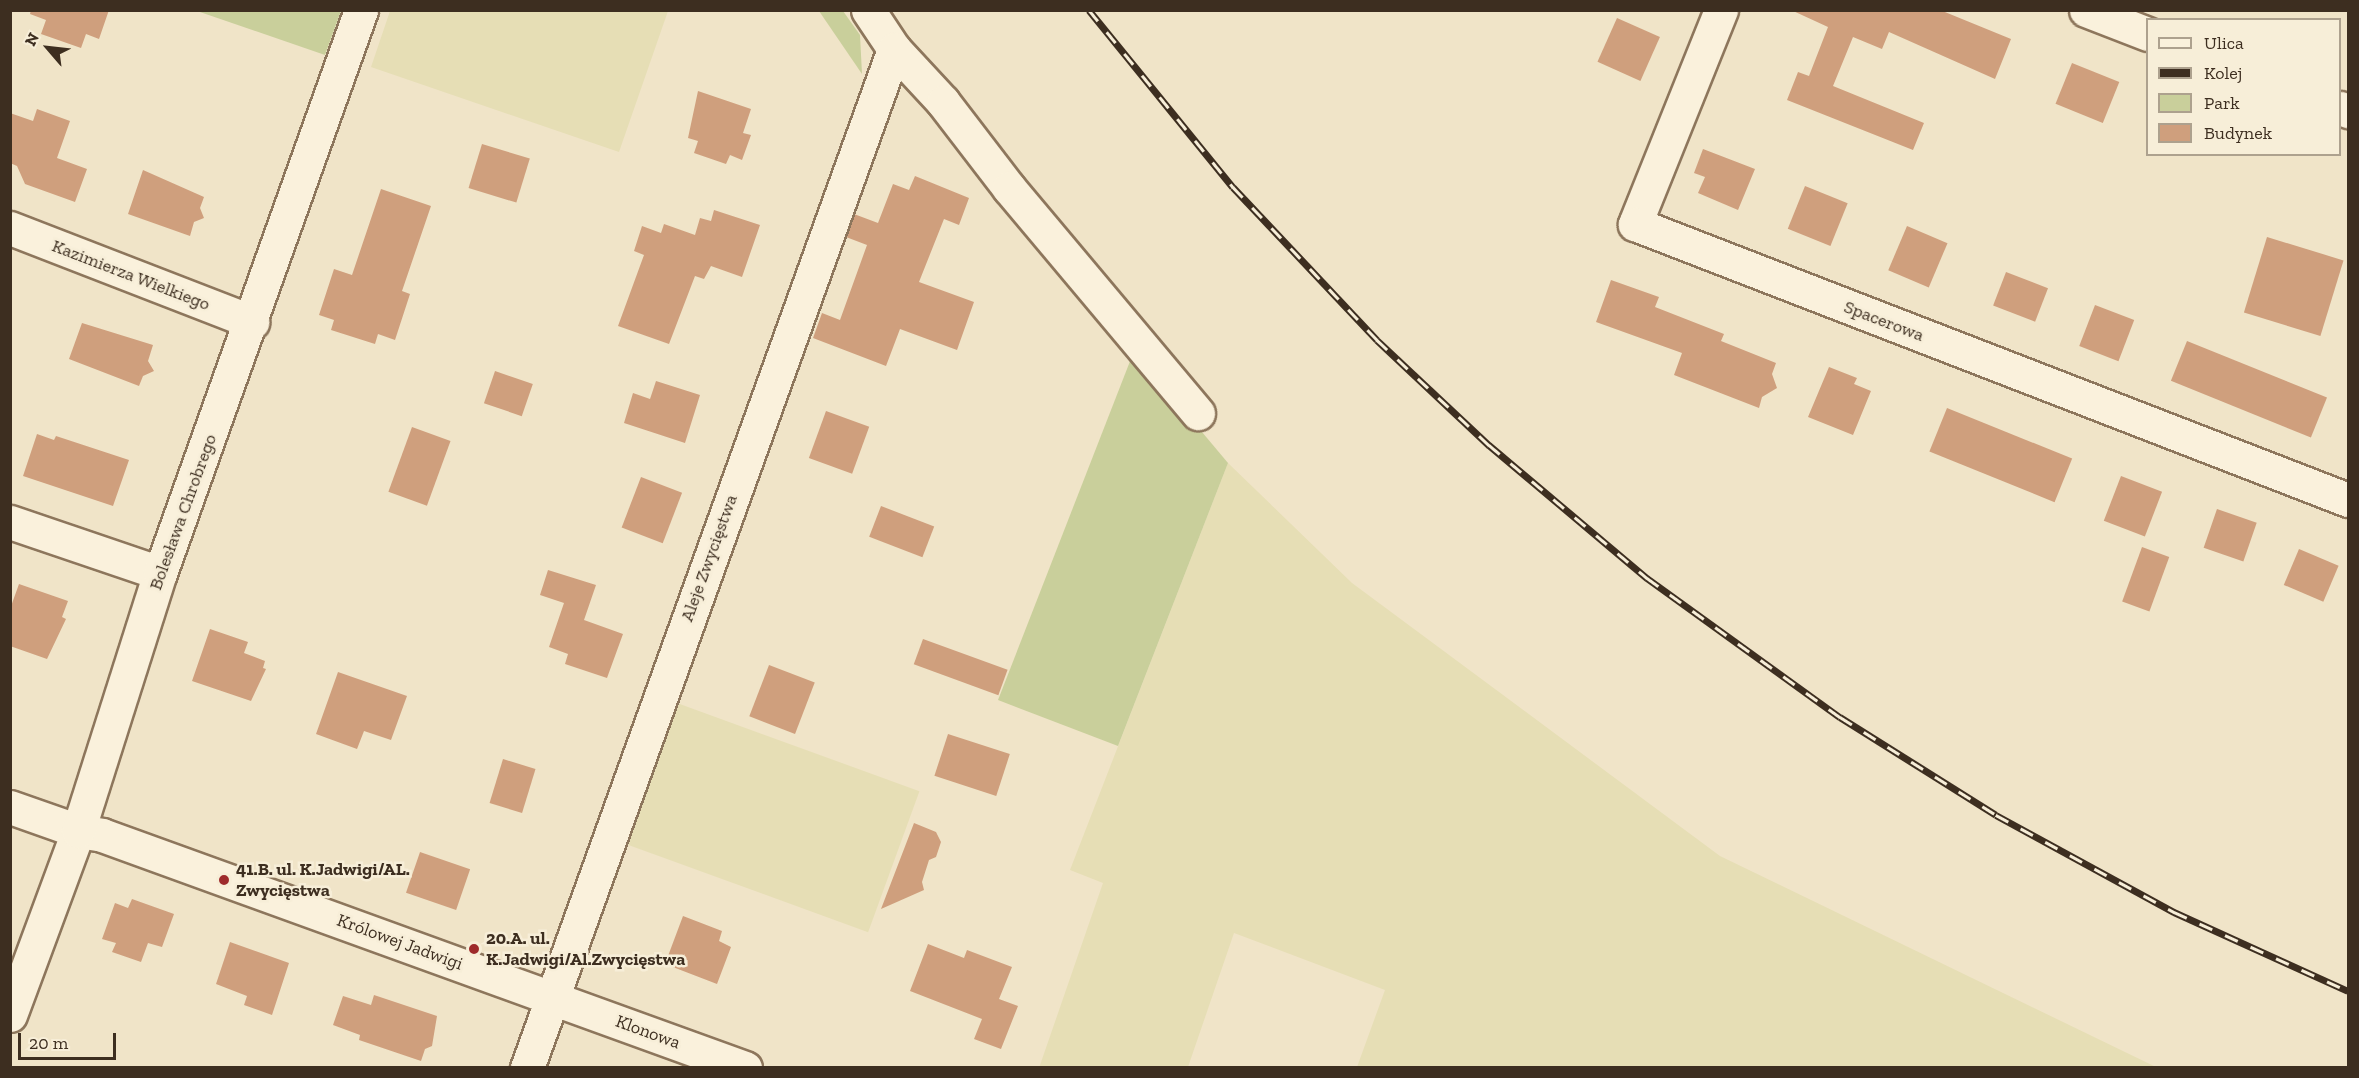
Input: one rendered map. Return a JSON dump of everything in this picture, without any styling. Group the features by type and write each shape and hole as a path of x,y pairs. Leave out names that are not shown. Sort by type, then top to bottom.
{"street":[{"name":"Bolesława Chrobrego","path":"10,1015 78,831 160,573 252,322 361,10"},
{"path":"868,10 894,49 943,102 984,156 1198,413"},
{"name":"Spacerowa","path":"1721,10 1635,224 2349,500"},
{"path":"2086,10 2146,33"},
{"name":"Aleje Zwycięstwa","path":"526,1068 894,49"},
{"name":"Kazimierza Wielkiego","path":"10,228 252,322"},
{"path":"10,522 160,573"},
{"name":"Królowej Jadwigi","path":"10,807 78,831 102,835 551,996"},
{"name":"Klonowa","path":"551,996 745,1068"}],"shaded area":[{"path":"390,10 668,11 619,152 371,67"},
{"path":"1228,463 1352,583 1720,856 2156,1067 1357,1067 1385,990 1234,933 1188,1067 1039,1068 1103,883 1070,870"},
{"path":"677,703 919,791 868,932 626,844"}],"green space":[{"path":"341,10 325,55 197,11"},
{"path":"819,11 843,11 860,35 862,74"},
{"path":"1134,351 1228,463 1118,746 998,700"}],"building":[{"path":"31,10 109,10 99,39 86,34 81,48 41,34 46,20 30,14"},
{"path":"1791,10 1940,10 2011,39 1995,79 1889,32 1882,49 1853,37 1833,86 1924,123 1913,150 1787,100 1798,72 1809,76 1828,27"},
{"path":"1617,18 1660,37 1640,81 1597,62"},
{"path":"2072,63 2119,82 2103,123 2056,104"},
{"path":"698,91 751,109 743,133 751,135 742,160 730,155 726,164 694,153 698,141 688,138"},
{"path":"37,109 70,121 57,158 87,169 75,202 25,184 17,166 10,163 10,113 33,121"},
{"path":"482,144 530,159 516,203 469,188"},
{"path":"1703,149 1755,169 1738,210 1698,193 1705,177 1694,173"},
{"path":"143,170 204,197 200,208 204,218 194,222 190,236 128,214"},
{"path":"915,176 969,198 959,225 944,219 919,282 974,302 957,350 900,329 886,366 813,338 822,313 840,320 867,245 846,237 854,214 878,223 893,184 909,190"},
{"path":"1805,186 1848,203 1830,246 1788,229"},
{"path":"381,189 431,206 402,291 410,294 395,340 378,334 375,344 331,330 334,320 319,315 334,269 352,275"},
{"path":"714,210 760,225 742,277 711,266 704,279 695,276 669,344 618,326 644,255 634,251 642,226 661,233 664,224 695,235 700,218 711,221"},
{"path":"1907,226 1948,243 1929,287 1888,270"},
{"path":"2267,237 2344,260 2320,336 2244,313"},
{"path":"2006,272 2048,288 2035,322 1993,306"},
{"path":"1611,280 1659,297 1655,307 1724,334 1721,341 1776,363 1772,374 1777,388 1762,397 1759,408 1674,375 1682,353 1596,322"},
{"path":"2095,305 2134,320 2118,361 2079,346"},
{"path":"82,323 153,345 148,361 154,371 143,376 139,386 69,359"},
{"path":"2187,341 2327,398 2311,437 2171,381"},
{"path":"1829,367 1857,378 1854,384 1871,391 1853,435 1808,417"},
{"path":"495,371 533,384 522,416 484,403"},
{"path":"656,381 700,395 685,443 624,423 633,393 650,399"},
{"path":"1947,408 2072,459 2055,502 1929,452"},
{"path":"826,411 869,427 852,474 809,458"},
{"path":"412,427 451,441 427,506 388,492"},
{"path":"37,434 54,440 56,436 129,460 113,506 23,476"},
{"path":"2121,476 2162,492 2145,537 2104,521"},
{"path":"641,477 682,493 663,543 622,527"},
{"path":"881,506 934,526 922,557 869,537"},
{"path":"2217,509 2257,523 2243,561 2204,548"},
{"path":"2142,547 2169,557 2149,611 2122,602"},
{"path":"2299,549 2339,566 2323,602 2284,585"},
{"path":"548,570 596,585 584,620 623,634 607,678 565,664 568,654 549,647 564,603 540,595"},
{"path":"19,584 68,601 62,617 66,619 47,659 10,646 10,609"},
{"path":"210,629 248,642 244,653 265,661 263,668 266,669 251,701 192,681"},
{"path":"923,639 1008,670 998,695 914,664"},
{"path":"769,665 815,683 795,734 749,716"},
{"path":"338,672 407,696 391,740 364,731 357,749 316,734"},
{"path":"948,734 1010,754 996,796 934,776"},
{"path":"503,759 536,769 522,813 490,803"},
{"path":"914,823 936,832 941,842 936,857 929,860 922,882 924,890 881,909"},
{"path":"420,852 470,869 456,910 406,893"},
{"path":"132,899 174,914 162,947 148,943 141,962 112,952 116,943 102,939 115,903 128,908"},
{"path":"683,916 722,931 719,941 731,947 717,984 665,964"},
{"path":"230,942 289,963 272,1015 244,1005 247,996 216,984"},
{"path":"928,944 964,958 967,950 1012,967 999,999 1018,1006 1001,1049 974,1039 982,1019 910,991"},
{"path":"374,995 437,1016 432,1046 425,1049 421,1061 359,1040 360,1035 333,1025 343,996 371,1005"}],"railway":[{"path":"1089,10 1233,187 1377,340 1489,445 1647,578 1840,717 1996,815 2174,912 2348,991"}],"place":[{"name":"41.B. ul. K.Jadwigi/AL. Zwycięstwa","path":"224,880"},
{"name":"20.A. ul. K.Jadwigi/Al.Zwycięstwa","path":"474,949"}]}
